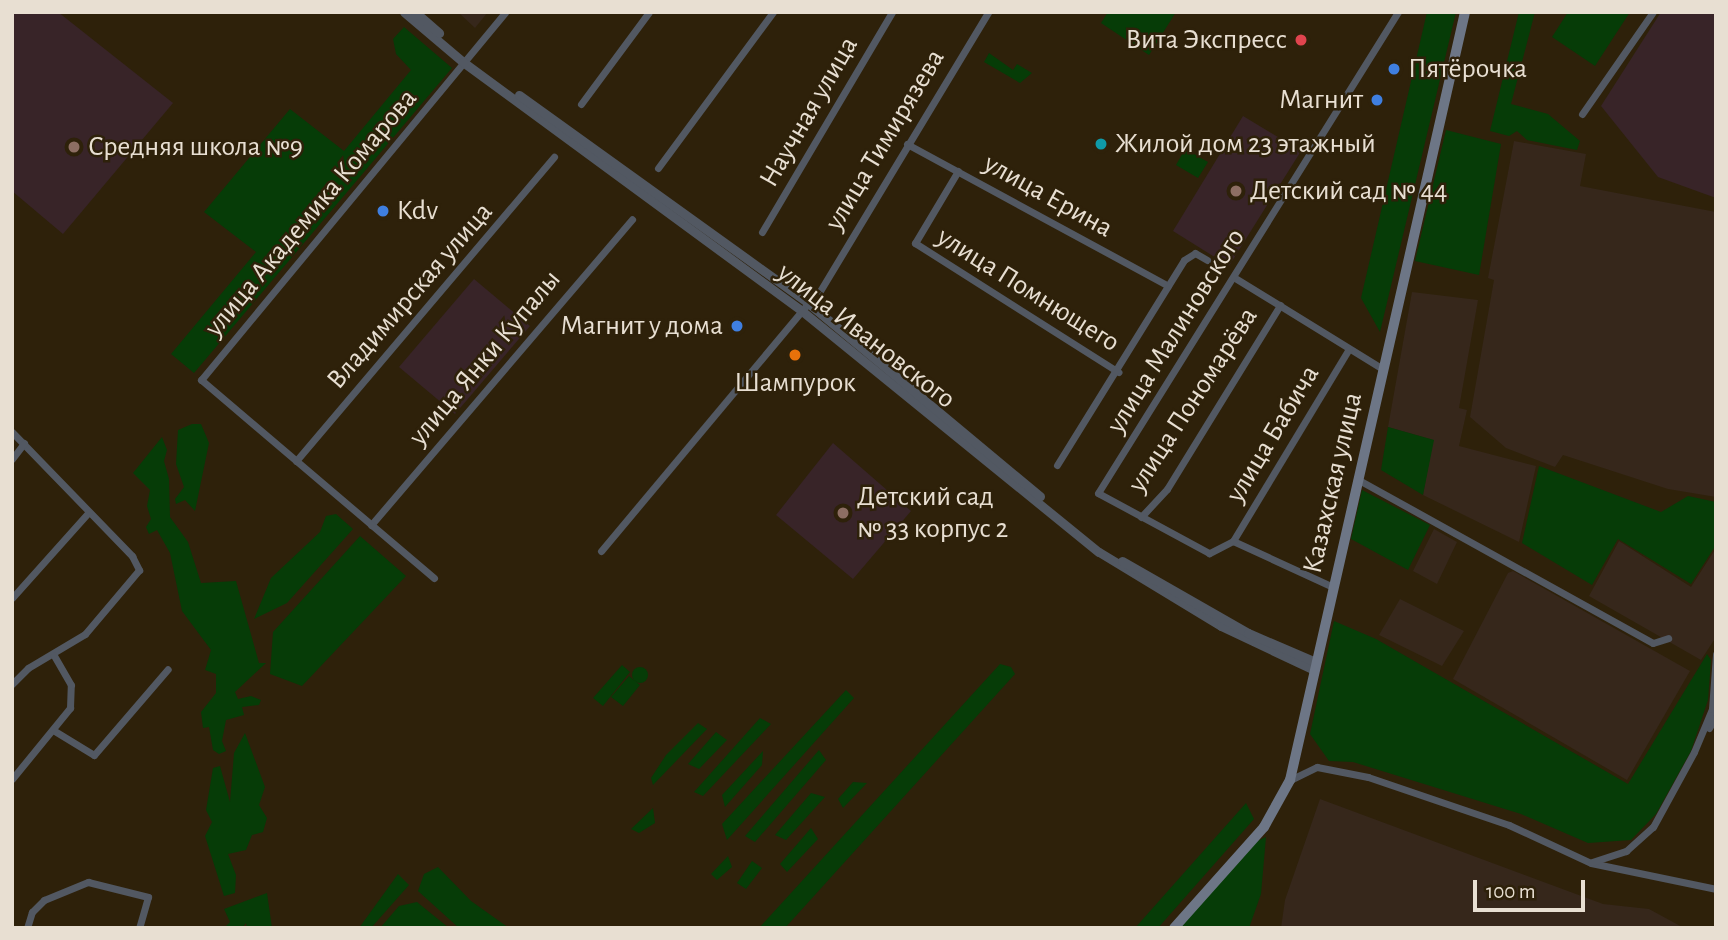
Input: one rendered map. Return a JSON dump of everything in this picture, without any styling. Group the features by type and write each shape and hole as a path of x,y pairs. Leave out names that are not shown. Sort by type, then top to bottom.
{"main road":[{"name":"Казахская улица","path":"1174,928 1264,827 1290,780 1465,12"}],"street":[{"name":"улица Ивановского","path":"404,12 465,60 805,307 1101,547 1248,633 1315,666"},
{"name":"улица Ивановского","path":"415,12 465,60"},
{"name":"улица Академика Комарова","path":"296,461 201,380 505,12"},
{"path":"581,104 649,12"},
{"path":"658,168 773,12"},
{"path":"880,12 890,15"},
{"name":"улица Тимирязева","path":"820,291 988,12"},
{"name":"улица Малиновского","path":"1141,517 1098,493 1235,278 1398,12"},
{"path":"1583,114 1653,12"},
{"name":"Научная улица","path":"762,232 890,15"},
{"name":"улица Ерина","path":"907,144 1168,286"},
{"name":"Владимирская улица","path":"296,461 555,157"},
{"name":"улица Помнющего","path":"958,171 915,243 1118,372"},
{"name":"улица Янки Купалы","path":"371,525 632,219"},
{"path":"1057,465 1118,372 1189,255 1207,260"},
{"path":"1235,278 1382,369"},
{"name":"улица Пономарёва","path":"1141,517 1167,489 1280,305"},
{"path":"600,551 805,307"},
{"name":"улица Бабича","path":"1233,541 1349,349"},
{"path":"12,432 132,556 139,570 85,634 54,656 29,668 12,684"},
{"path":"12,459 24,443"},
{"path":"296,461 434,578"},
{"path":"1357,479 1653,643 1668,638"},
{"path":"12,598 89,512"},
{"path":"1141,517 1209,552 1233,541 1333,587"},
{"path":"1694,752 1712,709 1716,654"},
{"path":"13,778 64,720 74,695 54,656"},
{"path":"54,730 93,755 168,669"},
{"path":"1591,863 1639,842 1653,827 1716,716"},
{"path":"1290,780 1317,767 1368,777 1509,825 1591,863 1716,889"},
{"path":"27,928 32,912 44,900 88,882 148,897 139,928"}],"shaded area":[{"name":"Средняя школа №9","path":"12,12 58,12 173,103 63,234 12,191"},
{"path":"458,12 488,12 475,28"},
{"path":"1661,12 1716,12 1716,198 1658,177 1601,106"},
{"name":"Детский сад № 44","path":"1243,116 1301,151 1229,266 1173,231"},
{"path":"1514,141 1586,154 1580,186 1716,212 1716,497 1668,489 1563,455 1555,467 1506,448 1470,417 1494,280 1488,278"},
{"path":"474,279 530,326 455,414 399,367"},
{"path":"1412,292 1478,300 1459,408 1467,410 1459,446 1536,466 1519,542 1423,495 1433,440 1388,427"},
{"name":"Детский сад № 33 корпус 2","path":"833,443 911,511 853,579 776,515"},
{"path":"1434,529 1457,542 1437,584 1413,571"},
{"path":"1619,541 1691,587 1716,548 1716,637 1701,660 1589,596"},
{"path":"1513,571 1690,671 1627,780 1453,679 1508,573"},
{"path":"1400,599 1464,631 1442,666 1379,635"},
{"path":"1320,799 1603,904 1649,909 1684,928 1281,928 1285,900"}],"green space":[{"path":"1108,12 1176,12 1149,55 1101,23"},
{"path":"1427,12 1456,12 1380,332 1361,298"},
{"path":"1519,12 1535,12 1511,104 1548,114 1580,141 1577,150 1527,140 1517,131 1509,136 1490,131"},
{"path":"1568,12 1630,12 1595,66 1552,37"},
{"path":"404,27 452,68 194,373 171,354 256,252 204,212 290,109 344,151 411,70 396,54 393,39"},
{"path":"989,53 1013,70 1017,64 1032,73 1020,83 984,62"},
{"path":"1446,130 1501,144 1479,275 1415,261"},
{"path":"1185,149 1208,162 1198,178 1176,165"},
{"path":"192,424 201,424 209,443 195,511 185,500 176,504 175,499 184,487 176,464 178,430"},
{"path":"1388,427 1434,440 1423,495 1381,470"},
{"path":"162,437 167,450 164,461 169,479 170,517 188,542 201,583 236,581 259,663 266,663 235,692 238,699 251,696 261,700 259,705 242,707 244,715 226,720 222,741 226,751 219,754 213,750 209,727 203,728 201,712 216,693 216,674 205,670 211,650 182,611 170,553 157,530 149,534 146,527 151,519 147,506 150,490 133,473"},
{"path":"1539,466 1661,512 1688,496 1716,502 1716,545 1691,584 1618,539 1592,585 1522,543"},
{"path":"1362,490 1430,525 1408,570 1351,539"},
{"path":"336,514 353,529 287,603 254,619 271,578 320,532 326,516"},
{"path":"360,536 406,576 302,686 270,674 273,632"},
{"path":"1334,621 1376,639 1628,784 1707,654 1711,660 1708,700 1691,751 1656,814 1631,840 1588,843 1521,814 1353,762 1329,761 1310,734"},
{"path":"1000,664 1011,667 1015,674 785,928 759,928"},
{"path":"622,665 630,672 603,706 593,698"},
{"path":"637,667 643,667 648,675 646,681 637,683 632,678 632,672"},
{"path":"629,676 640,685 623,706 611,697"},
{"path":"846,690 854,698 727,840 722,824"},
{"path":"760,718 771,724 703,796 694,792"},
{"path":"698,723 707,729 653,785 651,778 666,755"},
{"path":"716,732 727,740 699,769 688,764"},
{"path":"245,733 265,787 259,805 267,818 263,832 252,835 246,850 228,854 236,875 235,893 224,896 205,836 212,822 206,810 213,768 220,766 230,802 234,753"},
{"path":"819,750 826,760 755,842 745,836"},
{"path":"763,751 762,765 725,807 722,795"},
{"path":"853,782 867,783 843,808 838,799"},
{"path":"811,793 825,797 786,840 775,835"},
{"path":"1246,803 1254,819 1158,928 1135,928"},
{"path":"653,808 655,823 639,833 631,829"},
{"path":"811,828 818,839 787,872 780,864"},
{"path":"1266,837 1261,894 1249,928 1178,928 1255,842"},
{"path":"728,856 732,867 717,880 711,874"},
{"path":"752,861 762,868 746,889 737,883"},
{"path":"438,867 471,901 509,928 459,928 418,891 424,874"},
{"path":"398,874 409,885 371,928 359,928"},
{"path":"267,893 272,928 247,928 246,923 242,928 224,928 230,922 224,909"},
{"path":"417,902 449,928 380,928 399,906"}],"place":[{"name":"Вита Экспресс","path":"1301,40"},
{"name":"Пятёрочка","path":"1394,69"},
{"name":"Магнит","path":"1377,100"},
{"name":"Жилой дом 23 этажный","path":"1101,144"},
{"name":"Средняя школа №9","path":"74,147"},
{"name":"Детский сад № 44","path":"1236,191"},
{"name":"Kdv","path":"383,211"},
{"name":"Магнит у дома","path":"737,326"},
{"name":"Шампурок","path":"795,355"},
{"name":"Детский сад № 33 корпус 2","path":"843,513"}]}
